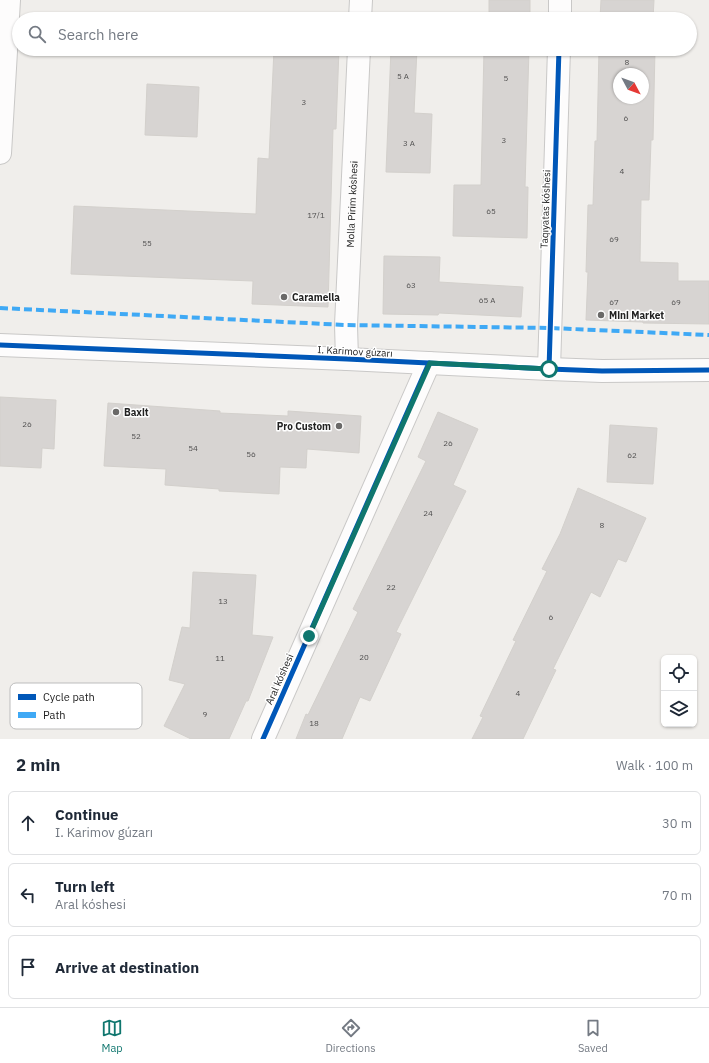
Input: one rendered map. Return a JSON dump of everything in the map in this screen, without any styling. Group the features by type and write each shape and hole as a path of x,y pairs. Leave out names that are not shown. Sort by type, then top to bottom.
{"street":[{"path":"0,154 9,0"},
{"path":"360,12 361,0"},
{"path":"560,0 560,12"},
{"name":"Molla Pirim kóshesi","path":"347,359 346,325 359,56"},
{"name":"Taqıyatas kóshesi","path":"549,369 559,56"},
{"name":"I. Karimov gúzarı","path":"0,345 602,371 709,370"},
{"name":"Aral kóshesi","path":"263,739 430,363"}],"building":[{"path":"489,0 530,0 530,12 489,12"},
{"path":"601,0 654,0 653,12 600,12"},
{"path":"274,56 339,56 336,129 333,129 328,307 252,304 253,281 71,274 74,206 256,214 258,158 269,159"},
{"path":"391,56 417,56 414,113 432,114 430,173 386,172"},
{"path":"484,56 529,56 525,187 528,187 527,238 453,236 454,185 481,185"},
{"path":"599,56 655,56 653,140 651,140 649,200 641,200 640,262 678,263 678,281 709,281 709,324 586,320 588,205 593,205 595,141 597,141"},
{"path":"147,84 199,87 197,137 145,135"},
{"path":"384,256 440,257 439,282 523,287 521,317 439,313 438,315 383,314"},
{"path":"0,397 56,400 54,449 42,448 41,468 0,466"},
{"path":"108,403 220,411 220,413 288,416 288,411 361,416 359,453 307,449 306,468 280,467 279,494 219,491 219,489 165,485 166,469 104,466"},
{"path":"438,412 478,429 453,485 466,491 396,632 401,634 370,701 360,697 342,739 296,739 306,714 308,715 358,612 353,609 426,461 418,457"},
{"path":"610,425 657,428 653,484 607,482"},
{"path":"578,488 646,518 626,562 618,559 600,597 591,592 553,669 556,670 523,739 472,739 483,717 480,716 516,641 513,640 547,571 542,569 560,534"},
{"path":"193,572 256,575 252,635 273,637 248,701 246,701 229,739 191,739 164,726 185,684 169,680 182,627 190,628"}],"marked path":[{"path":"0,308 346,325 550,328 709,335"}],"cycle path":[{"path":"549,369 559,56"},
{"path":"0,345 602,371 709,370"},
{"path":"263,739 429,363"}],"place":[{"name":"Caramella","path":"284,297"},
{"name":"Mini Market","path":"601,315"},
{"name":"Baxit","path":"116,412"},
{"name":"Pro Custom","path":"339,426"}],"route":[{"path":"309,636 430,363 549,369"}]}
